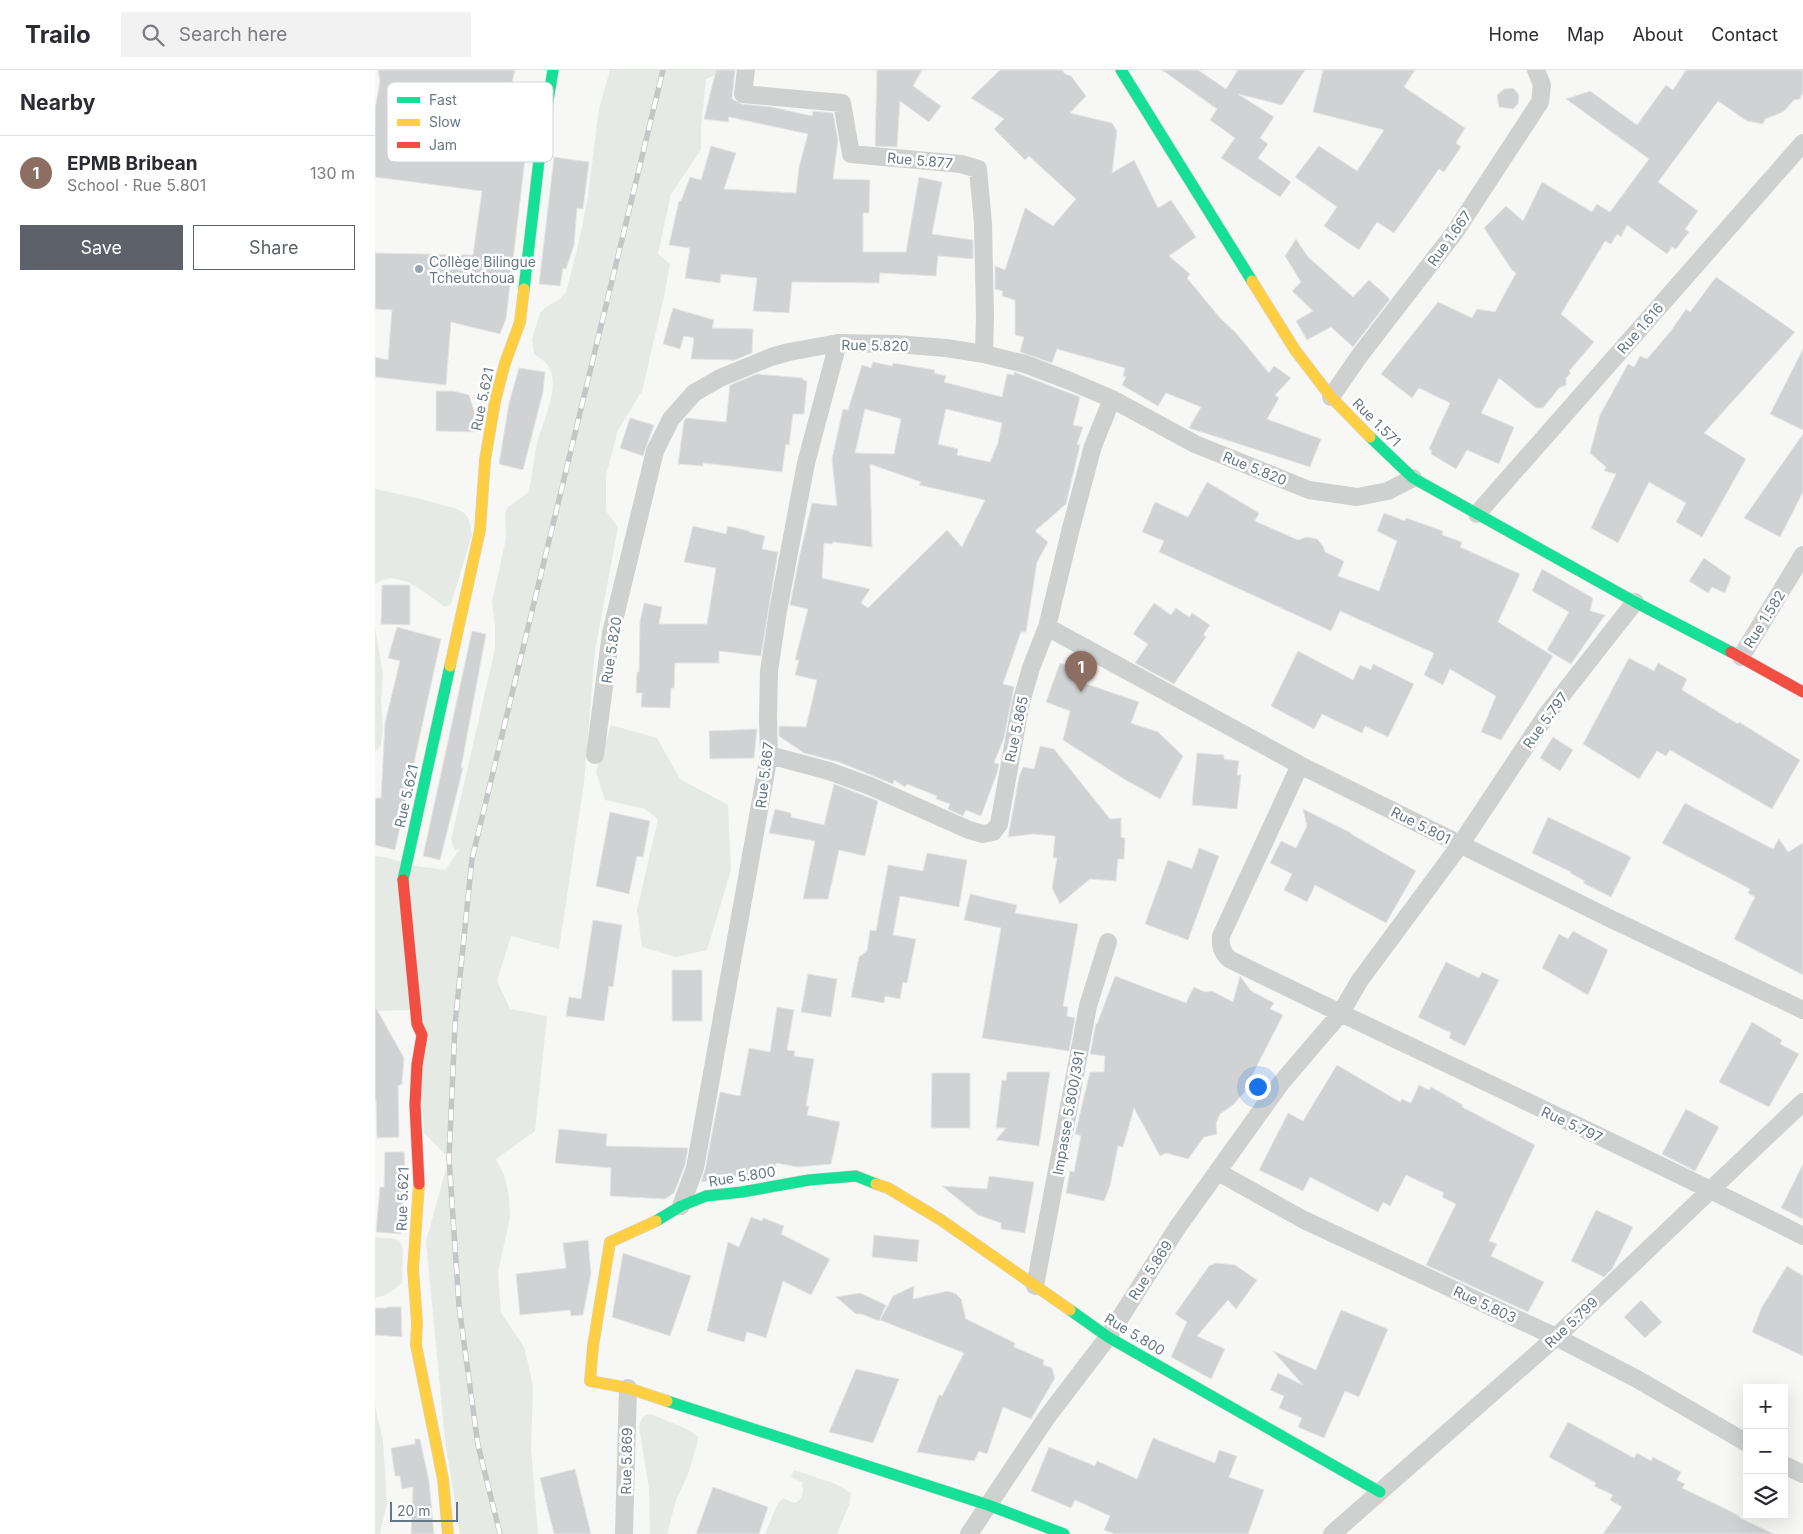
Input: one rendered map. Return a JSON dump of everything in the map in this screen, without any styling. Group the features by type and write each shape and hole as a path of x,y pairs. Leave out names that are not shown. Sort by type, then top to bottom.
{"street":[{"name":"Rue 5.877","path":"746,70 743,94 841,104 851,154 961,164 977,168 983,224 984,354"},
{"name":"Rue 1.571","path":"1121,70 1295,350 1331,397 1376,444 1413,478 1635,602 1741,657 1803,692"},
{"name":"Rue 1.667","path":"1331,397 1360,355 1455,232 1541,102 1542,85 1536,70"},
{"name":"Rue 1.616","path":"1477,514 1803,143"},
{"name":"Rue 5.621","path":"448,1534 443,1479 416,1345 417,1322 413,1269 419,1169 415,1105 417,1065 422,1035 417,1024 403,878 480,530 485,460 495,401 505,363 520,322 539,162"},
{"name":"Rue 5.820","path":"595,755 611,633 655,451 671,419 694,393 720,378 771,357 838,343 896,344 945,348 984,354 1025,364 1070,381 1112,399 1195,444 1309,490 1357,497 1388,491 1413,478"},
{"name":"Rue 5.867","path":"681,1206 695,1168 769,754 769,671 778,611 806,463 838,343"},
{"name":"Rue 5.865","path":"769,754 829,771 870,786 969,830 983,834 993,832 999,824 1021,702 1031,668 1047,627 1093,446 1112,399"},
{"name":"Rue 1.582","path":"1741,657 1803,555"},
{"name":"Rue 5.797","path":"1340,1014 1360,980 1460,845 1547,714 1635,602"},
{"name":"Rue 5.801","path":"1047,627 1300,765 1611,919 1803,1010"},
{"name":"Rue 5.797","path":"1300,765 1221,936 1220,944 1223,953 1229,959 1340,1014 1712,1190 1803,1236"},
{"name":"Impasse 5.800/391","path":"1035,1286 1088,1006 1108,942"},
{"name":"Rue 5.869","path":"969,1534 1047,1417 1108,1337 1177,1228 1281,1083 1340,1014"},
{"name":"Rue 5.799","path":"1332,1534 1556,1337 1803,1102"},
{"name":"Rue 5.803","path":"1218,1172 1304,1220 1556,1337 1637,1378 1743,1441"},
{"name":"Rue 5.800","path":"1064,1534 988,1505 628,1388 590,1381 590,1360 607,1272 610,1242 657,1220 681,1206 706,1196 742,1192 809,1180 856,1176 889,1188 941,1220 1108,1337 1380,1492"},
{"name":"Rue 5.869","path":"624,1534 628,1388"},
{"path":"1788,1467 1803,1474"}],"shaded area":[{"path":"610,70 727,70 706,79 701,128 701,150 671,194 658,254 670,264 664,297 642,391 618,430 606,475 606,511 618,527 595,651 584,783 559,949 511,936 497,981 510,1009 547,1016 535,1131 496,1159 505,1177 509,1197 510,1218 498,1271 501,1313 524,1347 533,1387 531,1448 538,1534 460,1534 445,1440 426,1241 449,1158 424,1133 416,1010 375,1011 375,856 416,866 445,870 460,849 455,850 451,840 495,649 495,625 492,602 506,539 505,513 508,507 528,493 537,444 552,392 553,381 551,371 546,363 534,354 532,339 540,313 560,299 566,292 588,196 599,109"},
{"path":"375,489 457,509 469,519 472,535 451,604 445,607 421,590 402,580 384,580 375,584"},
{"path":"375,628 383,675 381,701 383,728 381,745 375,751"},
{"path":"611,725 657,738 680,779 728,805 731,870 707,950 676,957 642,947 637,910 658,819 645,809 605,800 596,772"},
{"path":"375,1237 400,1241 403,1249 402,1283 383,1296 375,1298"},
{"path":"375,1405 383,1441 387,1503 380,1534 375,1534"},
{"path":"651,1414 691,1431 698,1437 688,1474 676,1500 667,1534 650,1534 649,1489 639,1427 642,1418"},
{"path":"794,1470 836,1484 851,1493 849,1505 837,1534 765,1534 778,1503 783,1498 794,1503 801,1498 803,1492 802,1482 791,1477"}],"building":[{"path":"378,70 515,70 512,82 387,82 387,162 525,162 506,319 500,334 451,322 446,385 375,377 375,357 388,360 392,310 375,309 375,253 473,255 482,191 375,177 375,109 380,81"},
{"path":"716,70 735,70 732,99 742,104 772,107 812,116 813,111 833,113 838,140 833,179 870,180 869,213 863,213 863,252 906,252 919,177 942,182 932,234 973,240 973,259 938,256 936,276 880,273 879,283 792,282 789,313 753,311 757,278 721,274 720,283 685,278 690,248 669,245 679,201 681,201 690,177 701,180 711,146 736,153 724,189 796,193 799,167 808,134 729,117 728,122 704,119"},
{"path":"877,70 922,70 913,86 941,106 929,122 900,101 897,147 875,146"},
{"path":"1000,70 1062,70 1065,74 1071,76 1086,96 1070,113 1112,123 1117,131 1112,173 1134,160 1158,208 1171,200 1196,237 1169,256 1190,274 1187,278 1269,373 1274,366 1291,378 1275,395 1279,398 1267,419 1321,439 1310,467 1189,428 1201,407 1166,393 1158,406 1122,385 1126,377 1123,376 1125,368 1057,349 1052,363 1020,352 1024,337 1015,335 1015,300 1002,296 1003,291 995,289 995,266 1005,270 1025,208 1053,226 1076,199 1029,156 1025,160 994,129 1004,119 971,98"},
{"path":"1162,70 1198,70 1226,89 1238,70 1305,70 1282,105 1238,94 1274,117 1260,138 1268,144 1258,158 1291,182 1280,197 1221,158 1235,138 1210,120 1217,109"},
{"path":"1323,70 1415,70 1404,87 1465,128 1456,143 1461,147 1444,172 1439,169 1394,233 1377,222 1359,250 1324,226 1337,207 1295,177 1319,146 1357,171 1384,130 1313,112"},
{"path":"1686,70 1803,70 1803,92 1800,99 1794,100 1783,112 1765,119 1763,124 1747,121 1718,101 1658,182 1698,211 1685,229 1689,232 1676,249 1672,247 1667,254 1627,225 1621,237 1617,234 1611,244 1605,241 1561,314 1594,342 1569,371 1571,373 1566,378 1566,385 1559,388 1543,408 1536,408 1499,378 1481,413 1514,427 1499,464 1467,450 1456,469 1431,454 1432,451 1429,449 1450,403 1419,388 1412,398 1381,374 1438,302 1472,318 1477,309 1495,312 1516,273 1512,270 1484,228 1506,206 1523,221 1542,182 1592,212 1597,204 1610,212 1649,159 1566,99 1590,91 1637,125 1666,85 1673,90"},
{"path":"1513,88 1519,95 1518,104 1513,109 1499,107 1497,95 1504,89"},
{"path":"554,157 589,162 583,209 577,208 574,245 566,269 563,268 560,286 539,284"},
{"path":"1296,239 1308,257 1353,297 1369,280 1390,299 1353,347 1331,327 1307,340 1296,321 1313,311 1292,291 1301,282 1285,256"},
{"path":"1716,277 1795,332 1704,433 1746,459 1702,537 1676,522 1686,503 1649,482 1618,543 1591,528 1616,474 1604,471 1606,467 1590,453 1600,415 1628,364 1634,367 1640,356 1647,359 1671,331 1686,309 1690,312"},
{"path":"673,308 714,320 712,328 753,329 752,353 732,361 691,359 694,338 684,336 680,349 663,344"},
{"path":"1803,349 1803,430 1770,414"},
{"path":"873,362 892,366 893,363 935,370 934,373 946,376 944,382 1002,397 1007,374 1014,375 1014,372 1080,397 1073,425 1083,427 1077,444 1080,445 1066,504 1035,531 1048,542 1037,562 1026,632 1021,632 1003,684 1014,687 1004,738 994,763 999,764 997,773 981,816 966,810 963,816 948,809 950,804 936,799 937,796 907,784 905,787 894,780 893,784 839,762 804,753 779,736 779,726 806,727 817,680 795,675 799,660 795,660 808,609 790,605 812,503 837,506 832,459 843,409 848,410 862,365 871,368","holes":["865,409 901,419 894,454 855,453","946,409 1002,423 998,443 990,462 957,455 958,449 938,444","870,464 921,482 919,485 985,500 962,547 947,530 868,608 861,603 870,589 822,578 824,543 832,544 833,542 872,547"]},
{"path":"519,368 545,372 543,392 523,470 499,464 509,403"},
{"path":"757,374 803,378 803,380 807,381 804,414 793,414 789,445 786,444 782,472 703,463 703,466 678,464 686,418 726,422 730,385"},
{"path":"436,391 453,391 469,395 475,414 478,414 475,432 436,431"},
{"path":"630,418 654,425 643,456 620,448"},
{"path":"1803,434 1803,492 1780,537 1744,518"},
{"path":"1207,482 1259,513 1255,521 1298,540 1307,537 1317,539 1325,552 1344,561 1338,576 1379,591 1397,541 1377,531 1384,513 1405,521 1406,518 1443,531 1442,535 1462,542 1460,547 1520,574 1498,622 1553,656 1501,740 1481,732 1496,696 1450,669 1443,685 1424,675 1434,653 1340,611 1331,631 1159,552 1164,541 1142,532 1155,502 1188,517"},
{"path":"693,526 726,534 728,526 749,531 765,536 762,549 778,552 761,656 719,651 719,663 675,663 674,688 671,688 670,708 641,707 642,693 636,693 637,672 639,672 640,622 644,603 662,607 659,624 707,624 716,568 684,562"},
{"path":"1704,558 1731,577 1725,593 1712,587 1708,593 1689,581"},
{"path":"1542,569 1593,598 1590,611 1605,615 1571,664 1547,650 1569,612 1532,591"},
{"path":"382,585 410,585 410,625 381,624"},
{"path":"1154,603 1171,615 1176,608 1189,617 1192,613 1210,625 1203,635 1206,637 1174,684 1135,663 1148,644 1133,634"},
{"path":"397,627 441,639 395,850 375,845 375,798 381,798 385,723 400,661 388,658"},
{"path":"472,631 486,634 461,768 463,768 440,860 423,856"},
{"path":"1298,651 1353,680 1360,665 1371,670 1373,664 1414,684 1388,737 1365,726 1362,733 1322,714 1314,729 1271,706"},
{"path":"1629,658 1654,671 1658,663 1687,679 1682,690 1738,724 1739,722 1800,760 1772,809 1670,750 1666,756 1657,751 1639,779 1583,744"},
{"path":"1060,663 1088,673 1084,683 1139,702 1131,723 1158,732 1183,756 1160,799 1124,779 1063,740 1070,711 1046,702"},
{"path":"757,729 754,758 710,759 709,731"},
{"path":"1553,737 1573,750 1560,771 1540,758"},
{"path":"1040,746 1054,749 1110,819 1121,818 1121,837 1125,838 1124,859 1118,859 1116,881 1090,879 1060,904 1052,888 1057,858 1053,858 1055,836 1034,834 1008,837 1019,777 1023,767 1034,769"},
{"path":"1197,753 1224,755 1224,759 1239,761 1237,775 1241,775 1237,809 1192,805"},
{"path":"834,784 878,801 865,856 839,850 828,899 803,899 815,841 769,833 775,809 791,813 791,817 824,825"},
{"path":"1685,803 1773,849 1779,839 1788,852 1803,843 1803,975 1734,939 1755,897 1748,893 1750,889 1662,843"},
{"path":"1303,809 1351,833 1416,871 1386,923 1315,885 1307,902 1284,890 1292,874 1270,863 1281,841 1296,848 1307,826"},
{"path":"610,812 650,821 643,857 637,856 629,894 596,886"},
{"path":"1548,817 1631,857 1611,897 1583,883 1585,881 1571,872 1532,853"},
{"path":"1199,848 1219,856 1188,940 1145,924 1168,860 1192,869"},
{"path":"927,853 967,860 959,907 900,896 893,935 916,939 907,983 903,982 900,999 885,996 884,1003 851,997 859,957 867,951 870,930 876,931 888,865 923,871"},
{"path":"970,894 1017,905 1015,913 1078,924 1063,1006 1068,1007 1067,1016 1075,1018 1069,1051 982,1038 1001,928 964,920"},
{"path":"593,920 622,925 613,987 609,986 604,1021 566,1016 569,997 581,999"},
{"path":"1573,931 1608,950 1588,995 1542,968 1559,934 1568,939"},
{"path":"1446,962 1479,978 1482,972 1499,980 1465,1046 1449,1038 1451,1033 1418,1017"},
{"path":"672,970 702,970 702,1021 672,1021"},
{"path":"808,974 837,979 831,1017 801,1012"},
{"path":"1115,976 1186,1003 1194,987 1205,992 1212,991 1233,1002 1240,976 1251,991 1274,1003 1270,1009 1283,1015 1247,1085 1249,1087 1233,1105 1220,1114 1216,1124 1217,1134 1204,1137 1188,1159 1166,1153 1160,1156 1134,1108 1123,1147 1118,1146 1110,1186 1104,1201 1066,1193 1070,1171 1074,1172 1081,1136 1075,1134 1090,1072 1104,1072 1105,1056 1090,1054 1096,1023"},
{"path":"375,1006 404,1058 402,1084 398,1086 399,1137 377,1138"},
{"path":"777,1007 794,1010 787,1050 795,1051 794,1056 814,1059 806,1106 809,1106 807,1115 840,1122 831,1164 798,1167 776,1163 775,1171 701,1182 720,1092 740,1096 749,1048 770,1052"},
{"path":"1752,1022 1782,1040 1780,1044 1799,1054 1769,1107 1719,1082"},
{"path":"1337,1065 1400,1102 1402,1099 1411,1103 1419,1085 1429,1090 1431,1087 1463,1105 1462,1107 1535,1145 1489,1241 1497,1244 1491,1256 1544,1282 1528,1312 1426,1265 1456,1204 1442,1197 1444,1193 1406,1175 1390,1206 1383,1202 1378,1212 1310,1177 1303,1191 1259,1170 1288,1113 1303,1121"},
{"path":"1007,1072 1050,1072 1039,1146 996,1140 1006,1128 996,1128 1002,1080 1006,1081"},
{"path":"932,1073 970,1073 970,1128 931,1128"},
{"path":"1686,1109 1719,1127 1695,1171 1662,1154"},
{"path":"559,1129 607,1134 606,1146 688,1148 685,1165 674,1193 665,1199 610,1196 611,1168 555,1163"},
{"path":"385,1152 404,1152 405,1169 401,1234 376,1232 380,1187 384,1187"},
{"path":"1803,1164 1803,1219 1781,1208"},
{"path":"989,1176 1034,1182 1025,1233 1001,1229 1001,1223 978,1215 942,1186 987,1189"},
{"path":"1596,1210 1633,1227 1612,1269 1604,1277 1571,1261"},
{"path":"751,1217 762,1221 763,1218 784,1226 781,1234 830,1259 811,1295 783,1281 766,1338 747,1332 744,1342 707,1331 728,1242 739,1247"},
{"path":"874,1235 919,1240 917,1262 872,1257"},
{"path":"588,1240 591,1273 583,1315 571,1316 570,1310 520,1315 516,1274 566,1268 563,1243"},
{"path":"623,1253 691,1276 670,1336 612,1317"},
{"path":"1216,1263 1235,1265 1257,1280 1236,1309 1228,1300 1197,1336 1225,1349 1211,1379 1171,1357 1187,1322 1175,1314 1209,1266"},
{"path":"1787,1266 1803,1276 1803,1356 1752,1332 1762,1307"},
{"path":"914,1286 913,1299 948,1291 956,1294 961,1299 966,1319 1015,1343 1014,1347 1044,1360 1043,1365 1052,1368 1055,1378 1031,1419 1003,1407 987,1454 979,1451 974,1461 917,1452 939,1395 942,1396 964,1353 880,1320 893,1296"},
{"path":"860,1293 886,1305 879,1321 862,1314 856,1314 836,1297"},
{"path":"1641,1300 1662,1322 1645,1338 1624,1317"},
{"path":"401,1307 402,1337 375,1335 375,1308"},
{"path":"1341,1310 1388,1329 1359,1397 1345,1391 1324,1438 1298,1427 1302,1418 1279,1408 1284,1396 1270,1390 1278,1373 1303,1385 1273,1351 1316,1370"},
{"path":"856,1369 899,1379 873,1443 829,1432"},
{"path":"1568,1422 1634,1458 1637,1453 1651,1461 1653,1457 1681,1472 1677,1480 1685,1484 1682,1488 1774,1534 1603,1534 1622,1507 1610,1500 1613,1495 1594,1486 1596,1483 1549,1457"},
{"path":"1153,1438 1215,1463 1219,1450 1237,1456 1229,1477 1264,1490 1248,1534 1115,1534 1104,1530 1110,1516 1075,1500 1071,1508 1031,1491 1049,1447 1095,1466 1097,1461 1137,1479"},
{"path":"415,1439 420,1439 429,1481 434,1534 411,1534 413,1487 402,1489 400,1476 395,1476 391,1448 415,1444"},
{"path":"575,1469 591,1534 554,1534 540,1478"},
{"path":"713,1487 768,1507 759,1534 696,1534"}],"railway":[{"path":"500,1534 478,1445 459,1306 449,1158 455,1025 472,859 663,70"}],"traffic: fast":[{"path":"551,82 553,70"},
{"path":"1121,70 1252,281"},
{"path":"524,289 539,162"},
{"path":"1370,437 1413,478 1635,602 1731,652"},
{"path":"403,880 450,666"},
{"path":"656,1221 681,1206 706,1196 742,1192 809,1180 856,1176 876,1184"},
{"path":"1070,1310 1108,1337 1380,1492"},
{"path":"667,1401 988,1505 1064,1534"}],"traffic: slow":[{"path":"1252,281 1295,350 1331,397 1370,437"},
{"path":"450,666 480,530 485,460 495,401 505,363 520,322 524,289"},
{"path":"419,1184 413,1269 417,1322 416,1345 443,1479 448,1534"},
{"path":"876,1184 888,1188 941,1220 1070,1310"},
{"path":"656,1221 610,1242 593,1346 590,1381 628,1388 667,1401"}],"traffic: jam":[{"path":"1731,652 1803,692"},
{"path":"403,880 417,1024 422,1035 417,1065 415,1105 419,1184"}],"place":[{"name":"Collège Bilingue Tcheutchoua","path":"419,269"},
{"name":"EPMB Bribean","path":"1081,692"}]}
